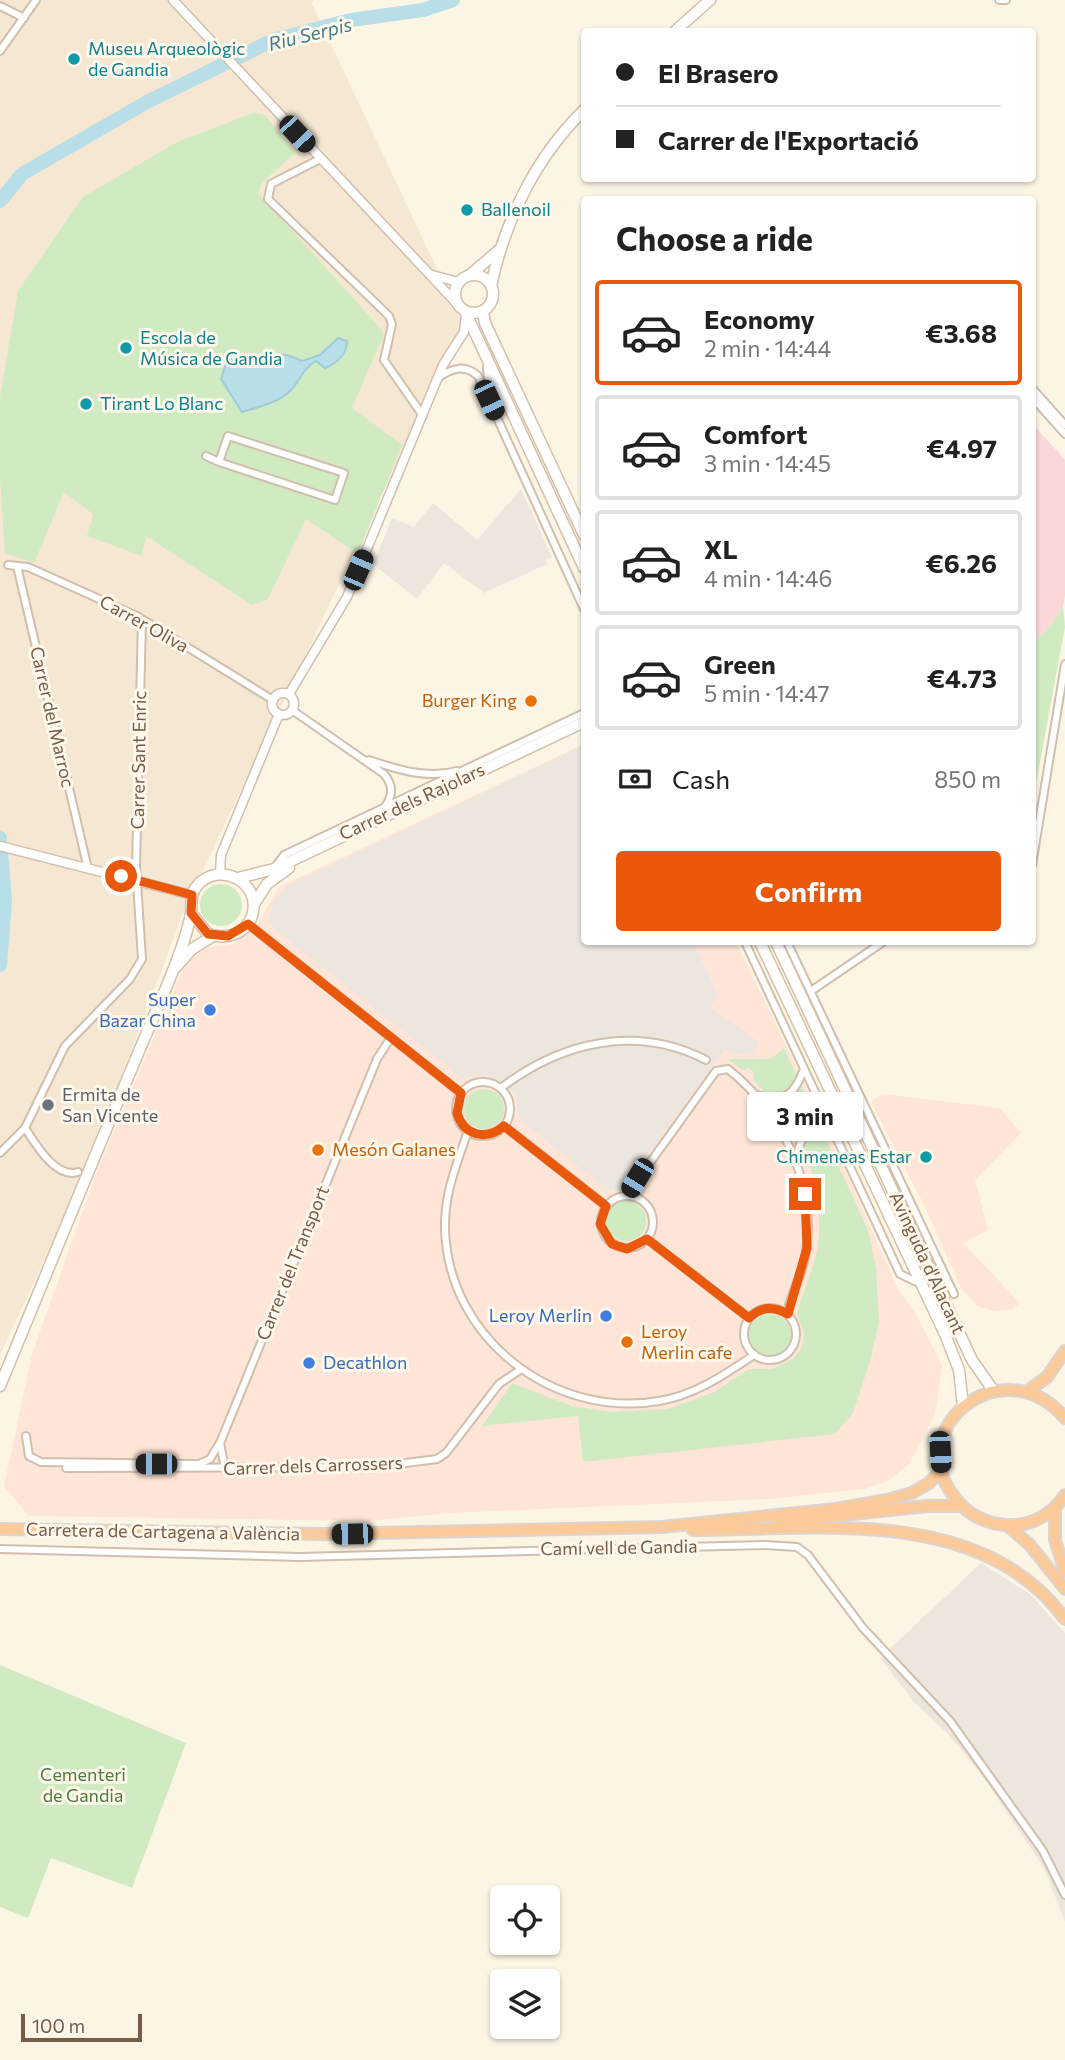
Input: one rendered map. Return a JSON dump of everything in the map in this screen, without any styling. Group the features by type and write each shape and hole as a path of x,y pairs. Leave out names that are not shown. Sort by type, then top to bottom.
{"highway":[{"path":"1028,1391 1047,1377 1065,1351"},
{"path":"1065,1418 1043,1397 1028,1391 993,1390 963,1406 944,1435 942,1469 945,1483 961,1506 987,1522 1007,1525 1042,1518 1055,1509 1065,1495"},
{"path":"662,1527 836,1509 887,1500 912,1493 929,1483 942,1469"},
{"path":"687,1525 799,1521 926,1506 961,1506"},
{"path":"1055,1509 1055,1540 1065,1572"},
{"path":"1007,1525 1030,1545 1065,1589"},
{"path":"662,1527 691,1530 859,1530 924,1535 979,1553 1009,1570 1029,1583 1065,1619"},
{"name":"Carretera de Cartagena a València","path":"0,1529 326,1534 662,1527"}],"main road":[{"path":"678,28 710,0"},
{"path":"581,114 544,157 499,249 491,286 493,297 483,311 485,323 581,529"},
{"path":"499,249 458,282 455,298 581,562"},
{"path":"470,275 485,278 491,286"},
{"path":"464,312 483,311"},
{"name":"Carrer dels Rajolars","path":"238,878 274,869 581,723"},
{"name":"Carrer dels Rajolars","path":"254,905 267,884 291,866 581,729"},
{"path":"0,1386 173,970 191,913 192,895 204,880 220,874 238,878 249,889 254,905 248,924 228,936 213,936 192,949 173,970"},
{"path":"191,913 202,929 213,936"},
{"name":"Avinguda d'Alacant","path":"761,945 959,1370 963,1406"},
{"name":"Avinguda d'Alacant","path":"777,945 972,1360 993,1390"}],"street":[{"path":"0,51 36,0"},
{"path":"173,0 464,312 464,332 439,377 347,597 289,694"},
{"path":"999,0 1006,0"},
{"path":"0,6 24,18"},
{"path":"318,157 271,184 268,198 389,316 392,324 384,360 424,416"},
{"path":"426,272 437,278 458,282"},
{"path":"487,361 489,400"},
{"path":"439,377 453,369 470,370 478,376 581,602"},
{"path":"1036,392 1065,425"},
{"path":"1036,401 1065,434"},
{"path":"206,456 219,462 335,500 344,473 228,436 219,462"},
{"name":"Carrer Oliva","path":"8,565 75,587 142,620 272,700"},
{"name":"Carrer del Marroc","path":"17,566 88,869"},
{"name":"Carrer Sant Enric","path":"25,1128 65,1046 130,979 140,964 142,952 137,880 142,620"},
{"path":"1036,845 1065,664"},
{"path":"279,714 274,709 272,700 278,694 289,694"},
{"path":"289,694 295,702 292,710"},
{"path":"279,714 292,710"},
{"path":"292,710 367,760 390,781 391,796 383,809"},
{"path":"220,874 219,861 279,714"},
{"path":"274,869 284,855 581,714"},
{"path":"367,760 432,775 471,768"},
{"path":"0,846 192,895"},
{"path":"248,924 461,1093"},
{"name":"Avinguda d'Alacant","path":"746,945 900,1274 921,1284"},
{"name":"Avinguda d'Alacant","path":"788,945 954,1294"},
{"path":"811,991 879,945"},
{"name":"Carrer del Transport","path":"220,1443 377,1059 390,1039"},
{"path":"501,1088 551,1057 606,1042 659,1043 706,1060"},
{"path":"626,1196 638,1198 649,1207 653,1223 647,1239 627,1249 612,1244 600,1224 606,1206 626,1196 716,1071 728,1069 754,1095 784,1136 797,1161"},
{"path":"754,1095 770,1098 788,1095 798,1084 804,1069"},
{"path":"484,1082 501,1088 509,1102 508,1118 504,1126 491,1134 468,1131 457,1113 461,1093 467,1087 484,1082"},
{"path":"788,1314 770,1308 762,1309 749,1318 744,1333 748,1349 754,1355 773,1360 789,1352 796,1332 788,1314 805,1260 808,1229 797,1151 808,1131 819,1125 829,1126"},
{"path":"504,1126 606,1206"},
{"path":"0,1153 25,1128 54,1164 68,1173 78,1172"},
{"path":"468,1131 447,1195 445,1231 449,1259 468,1312 494,1346 520,1370 579,1398 640,1403 668,1399 706,1386 754,1355"},
{"path":"647,1239 749,1318"},
{"name":"Carrer dels Carrossers","path":"66,1468 375,1467 437,1459 446,1453 499,1384 520,1370"},
{"name":"Carrer dels Carrossers","path":"26,1436 29,1456 34,1460 65,1463 204,1463 220,1443"},
{"path":"220,1443 225,1469"},
{"name":"Camí vell de Gandia","path":"0,1549 299,1557 765,1545 797,1547 808,1555 863,1628 950,1721 1037,1842 1065,1895"}],"shaded area":[{"path":"0,0 314,0 311,2 463,324 185,908 84,1175 0,1355"},
{"path":"1036,427 1065,460 1065,595 1063,606 1053,623 1036,640"},
{"path":"521,489 552,557 546,560 547,564 484,593 444,563 417,599 373,564 392,518 414,527 433,503 477,540"},
{"path":"581,745 581,945 737,945 829,1134 897,1287 917,1316 942,1365 935,1415 909,1464 888,1481 863,1489 769,1499 449,1513 370,1521 29,1516 4,1486 32,1354 96,1174 188,962 208,947 233,944 257,925 279,887"},
{"path":"581,746 581,945 694,945 718,995 710,1007 760,1043 752,1056 724,1050 625,1187 613,1191 606,1189 519,1119 516,1096 506,1084 486,1075 462,1078 272,927 269,921 273,903 285,887"},
{"path":"879,1096 1000,1108 1021,1133 975,1180 988,1230 963,1243 1020,1303 1013,1309 995,1311 977,1306 961,1288 925,1207 871,1102"},
{"path":"981,1563 1030,1594 1065,1633 1065,1922 1044,1868 986,1781 950,1736 914,1702 880,1658"}],"green space":[{"path":"253,113 265,115 295,153 262,183 258,193 382,330 383,336 352,408 402,445 358,554 306,519 268,599 252,605 146,536 142,556 87,536 93,514 64,492 34,563 5,553 0,479 0,397 18,291 83,197 177,142"},
{"path":"1063,606 1065,627 1036,784 1036,640 1053,623"},
{"path":"221,884 236,890 242,905 236,920 221,926 206,920 200,905 206,890"},
{"path":"784,1048 868,1230 876,1268 879,1322 853,1413 835,1434 583,1462 578,1416 482,1426 512,1383 572,1406 612,1412 668,1409 714,1392 749,1369 773,1369 794,1358 802,1347 804,1333 797,1313 815,1259 819,1233 813,1175 791,1121 753,1079 754,1072 748,1068 743,1070 727,1059 771,1059"},
{"path":"484,1089 492,1090 498,1095 503,1101 503,1117 498,1123 492,1128 484,1129 476,1128 470,1123 465,1117 464,1109 465,1101 470,1095 476,1090"},
{"path":"626,1201 634,1202 640,1207 645,1213 645,1229 640,1235 634,1240 626,1241 618,1240 612,1235 607,1229 606,1221 607,1213 612,1207 618,1202"},
{"path":"770,1314 785,1320 791,1335 785,1350 770,1356 755,1350 749,1335 755,1320"},
{"name":"Cementeri de Gandia","path":"0,1665 186,1743 132,1888 51,1858 28,1918 0,1907"}],"water":[{"path":"338,338 347,341 343,354 337,361 325,368 316,361 290,391 267,404 242,412 221,379 227,360 247,360 280,354 302,361 320,355"}],"waterway":[{"name":"Riu Serpis","path":"0,201 22,174 147,102 273,40 351,20 423,10 453,0"},
{"name":"Riu Serpis","path":"0,838 5,901 0,965"}],"place":[{"name":"Museu Arqueològic de Gandia","path":"74,59"},
{"name":"Ballenoil","path":"467,210"},
{"name":"Escola de Música de Gandia","path":"126,348"},
{"name":"Tirant Lo Blanc","path":"86,404"},
{"name":"Burger King","path":"531,701"},
{"name":"Super Bazar China","path":"210,1010"},
{"name":"Ermita de San Vicente","path":"48,1105"},
{"name":"Mesón Galanes","path":"318,1150"},
{"name":"Chimeneas Estar","path":"926,1157"},
{"name":"Leroy Merlin","path":"606,1316"},
{"name":"Leroy Merlin cafe","path":"627,1342"},
{"name":"Decathlon","path":"309,1363"}],"route":[{"path":"121,876 192,895 191,913 196,923 208,934 228,936 248,924 461,1093 456,1106 457,1113 468,1131 491,1134 504,1126 606,1206 600,1224 606,1239 612,1244 627,1249 634,1248 647,1239 749,1318 762,1309 770,1308 788,1314 807,1248 805,1194"}]}
